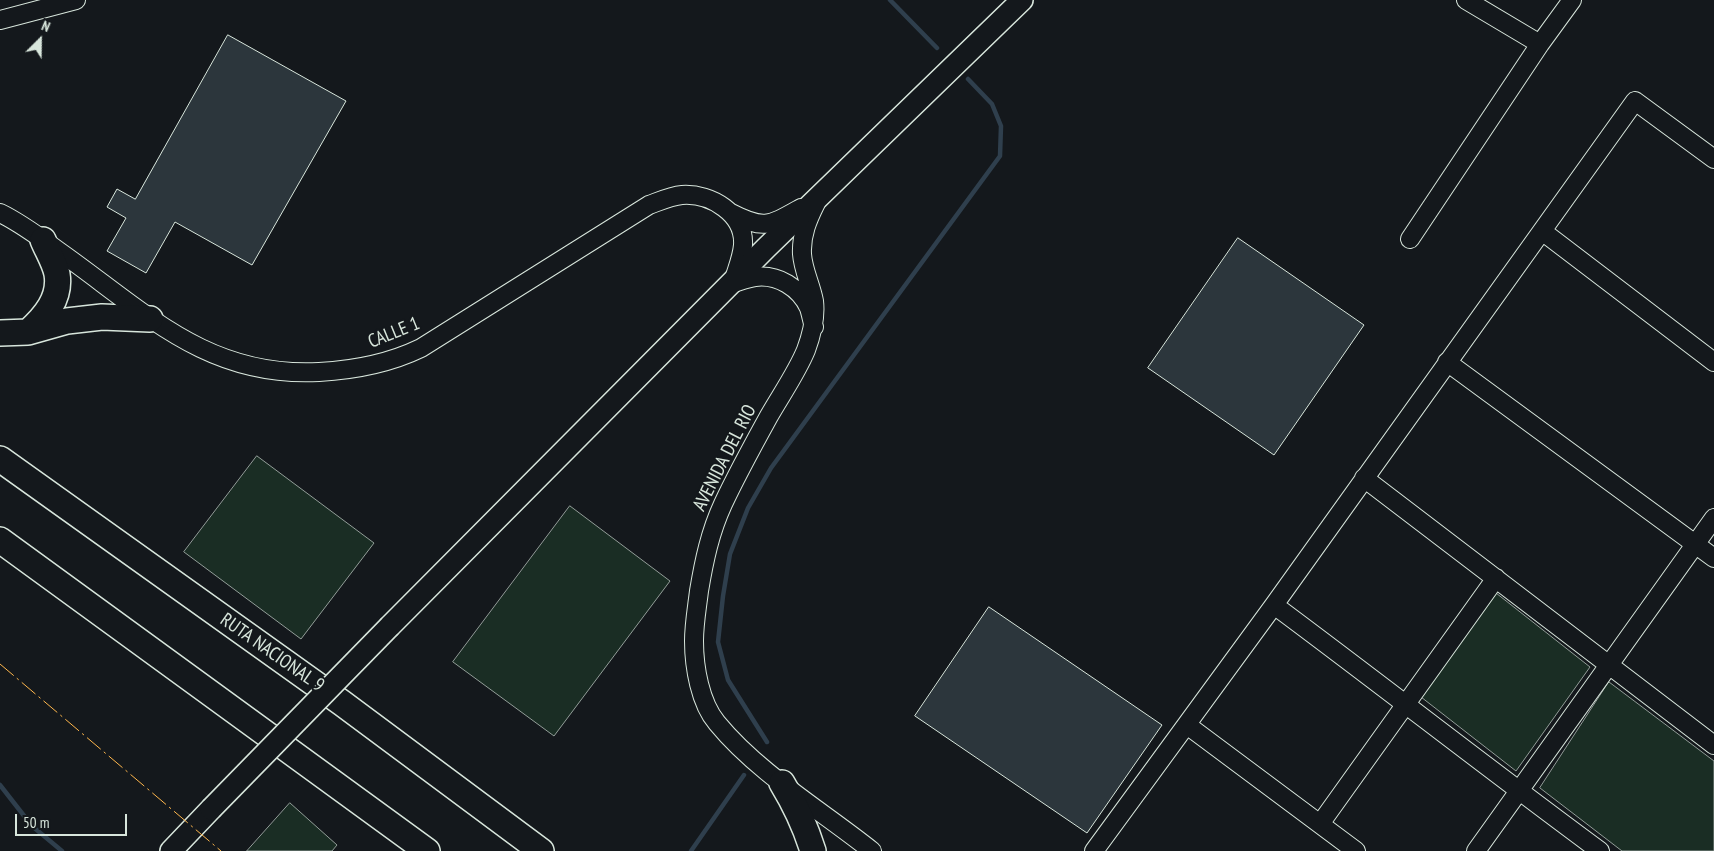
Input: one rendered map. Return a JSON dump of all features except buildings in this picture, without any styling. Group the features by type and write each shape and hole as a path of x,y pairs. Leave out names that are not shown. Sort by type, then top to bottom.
{"highway":[{"path":"28,332 50,308 57,289 56,273 43,240"},
{"path":"0,334 28,332 67,321 102,317 150,319"},
{"name":"RUTA NACIONAL 9","path":"0,459 342,704 541,851"},
{"path":"0,540 427,851"},
{"path":"782,783 796,806 813,851"}],"main road":[{"path":"171,851 390,626 766,248 1022,0"}],"street":[{"path":"0,20 76,0"},
{"path":"1466,0 1540,44"},
{"path":"1410,239 1540,44 1572,0"},
{"path":"1094,851 1274,605 1635,101 1714,159"},
{"name":"CALLE 1","path":"0,213 43,240 150,319 190,344 216,356 250,367 282,372 307,373 348,371 402,358 650,205 667,198 683,195 695,196 720,205 731,213 750,222 767,224 781,219 819,198"},
{"name":"AVENIDA DEL RIO","path":"819,198 808,220 803,237 802,253 814,302 814,327 806,351 746,458 723,504 704,560 694,625 694,659 700,690 715,721 737,746 782,783 872,851"},
{"path":"731,213 741,231 743,246 733,283 756,277 772,277 782,281 794,288 802,297 809,308 814,327"},
{"path":"1542,231 1714,362"},
{"path":"1447,362 1714,558"},
{"path":"1364,478 1714,745"},
{"path":"1476,851 1714,518"},
{"path":"1320,824 1496,578"},
{"path":"1274,605 1600,851"},
{"path":"1187,725 1356,851"}],"green space":[{"path":"257,456 374,543 301,639 184,552"},
{"path":"570,506 670,581 554,736 453,662"},
{"path":"1496,593 1590,667 1516,771 1421,697"},
{"path":"1609,682 1714,761 1714,851 1622,851 1540,788"},
{"path":"290,803 337,845 332,851 247,851"}],"waterway":[{"path":"890,0 937,48"},
{"path":"767,742 728,680 718,642 730,554 748,508 771,468 1000,156 1001,126 992,104 968,79"},
{"path":"691,851 744,775"},
{"path":"0,785 32,826 62,851"}],"power":[{"path":"0,664 221,851"}]}
